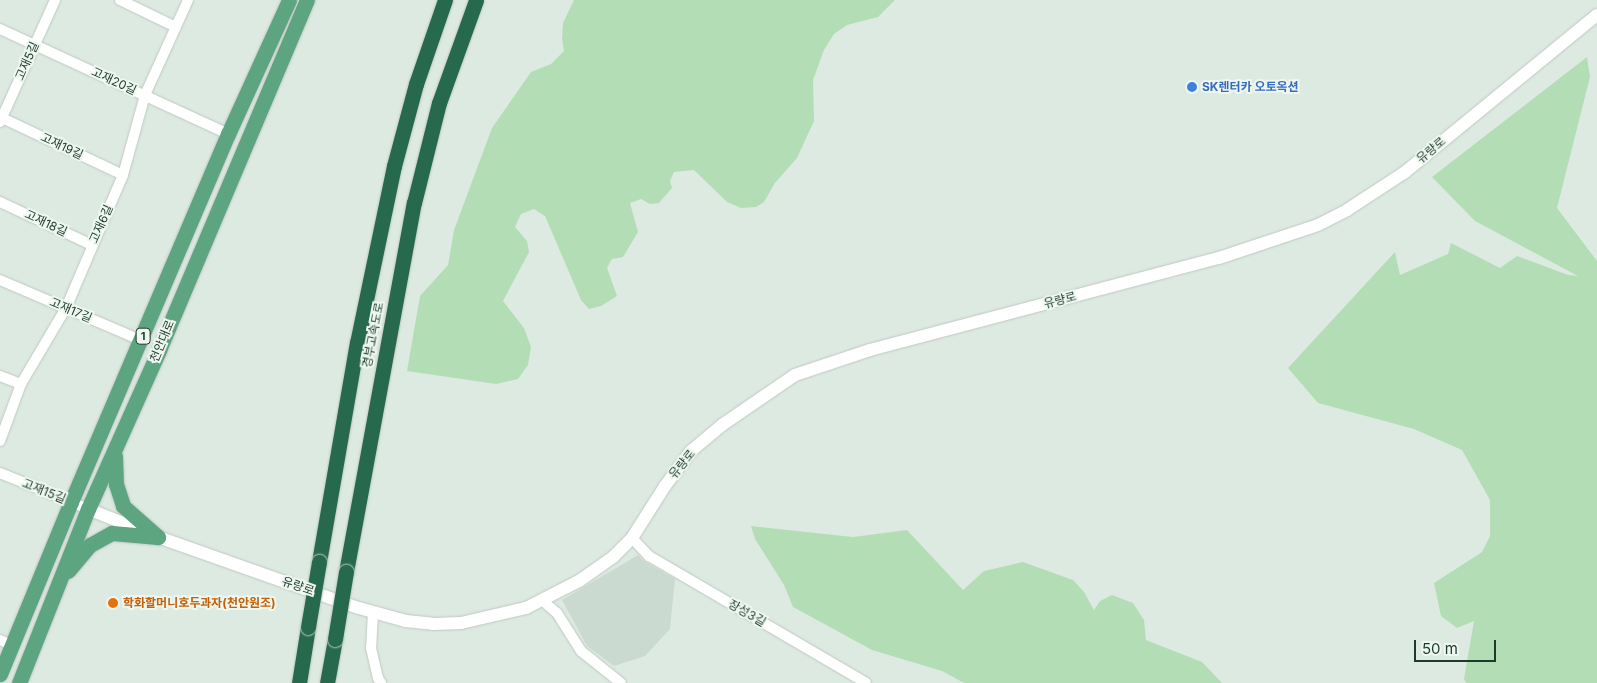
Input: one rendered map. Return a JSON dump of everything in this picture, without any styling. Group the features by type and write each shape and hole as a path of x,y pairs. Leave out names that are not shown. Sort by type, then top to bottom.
{"highway":[{"name":"경부고속도로","path":"299,683 357,343 394,166 416,84 445,0"},
{"name":"경부고속도로","path":"327,683 414,203 439,103 476,0"}],"main road":[{"name":"천안대로","path":"0,674 6,642 71,502 228,134 289,0"},
{"name":"천안대로","path":"19,683 88,509 307,0"},
{"path":"114,451 116,484 123,506 158,537"},
{"path":"58,585 90,544 112,533 158,537"}],"street":[{"name":"고재5길","path":"1,119 55,0"},
{"path":"120,0 176,27"},
{"name":"고재6길","path":"0,441 21,384 66,308 123,175 145,95 188,0"},
{"name":"유량로","path":"88,509 158,537 373,612 433,624 461,623 526,608 579,581 613,557 632,538 665,486 692,451 722,425 795,375 870,350 1219,258 1283,239 1318,226 1347,210 1405,172 1597,15"},
{"name":"고재20길","path":"0,28 228,134"},
{"name":"고재19길","path":"1,119 123,175"},
{"name":"고재18길","path":"0,202 92,245"},
{"name":"고재17길","path":"0,280 141,340"},
{"path":"0,376 21,384"},
{"name":"고재15길","path":"0,473 88,509"},
{"name":"장성3길","path":"632,538 649,556 866,683"},
{"path":"543,600 557,613 582,651 620,683"},
{"path":"373,612 371,648 378,678 381,683"}],"shaded area":[{"path":"638,555 644,561 675,579 670,629 645,656 614,666 587,646 562,600"}],"green space":[{"path":"574,0 895,0 878,17 847,25 834,34 824,50 813,80 814,121 797,158 775,183 764,202 756,207 741,208 727,202 694,170 674,172 670,181 672,188 659,203 650,204 641,199 630,203 638,232 623,257 612,259 607,268 617,296 601,306 589,309 581,300 545,216 534,209 521,214 515,227 527,241 529,252 503,301 524,328 531,347 528,365 518,379 496,384 407,371 420,296 448,265 454,230 492,128 531,72 551,64 564,51 562,39 563,23"},
{"path":"1587,57 1590,77 1557,208 1597,261 1597,683 1466,683 1464,679 1474,621 1457,628 1441,616 1434,583 1482,552 1490,536 1490,500 1462,450 1414,429 1318,403 1288,368 1395,252 1400,275 1448,254 1451,243 1500,268 1517,256 1568,275 1578,276 1475,221 1432,177"},
{"path":"751,526 853,537 907,530 963,590 984,571 1023,562 1073,580 1084,592 1094,610 1100,601 1112,595 1133,603 1144,620 1146,640 1202,662 1222,683 964,683 942,671 872,650 793,607 784,585 755,539"}],"place":[{"name":"SK렌터카 오토옥션","path":"1192,87"},
{"name":"학화할머니호두과자(천안원조)","path":"113,603"}]}
